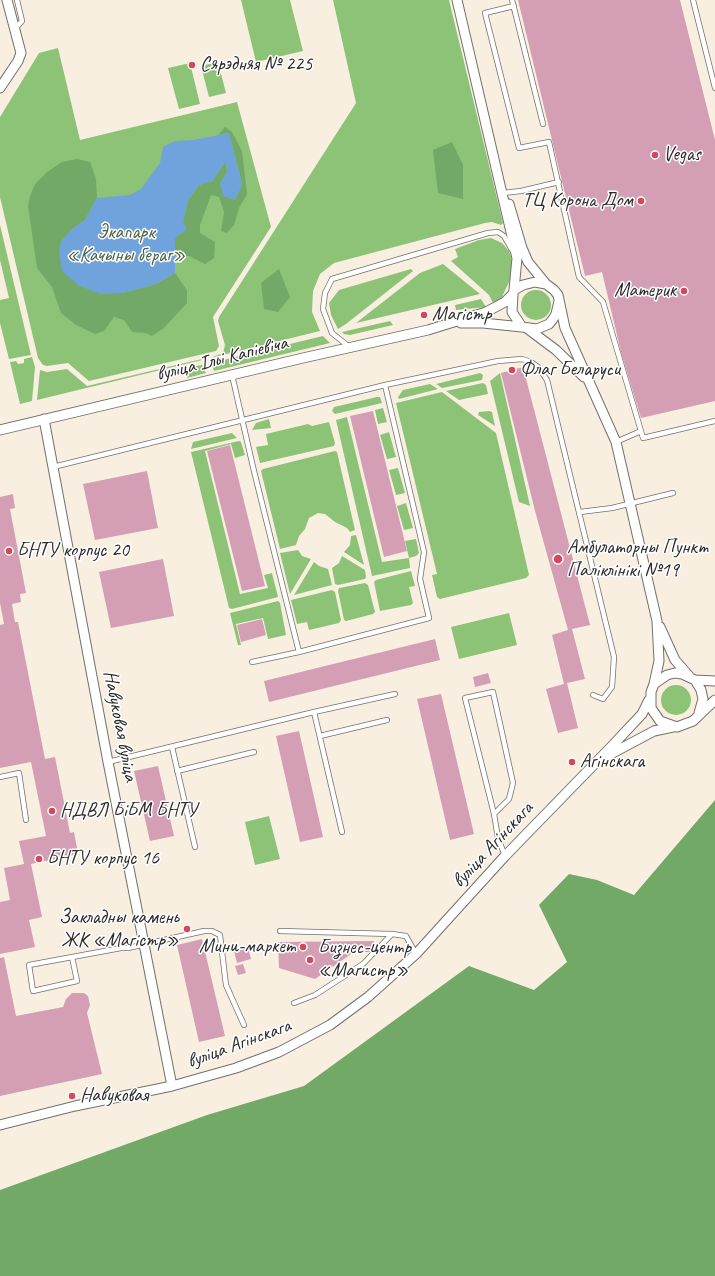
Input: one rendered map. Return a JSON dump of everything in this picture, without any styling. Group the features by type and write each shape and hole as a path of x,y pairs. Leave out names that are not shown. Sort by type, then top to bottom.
{"street":[{"path":"0,88 18,61 21,53 7,0"},
{"path":"457,0 517,258 512,312 525,328 571,364 588,381 616,442 658,621 675,660 701,690 703,699 698,714"},
{"path":"503,193 511,208 522,248 528,262 546,284 558,295 565,328 592,390"},
{"path":"514,292 529,282 546,284"},
{"name":"вуліца Ільі Капіевіча","path":"0,430 232,374 454,323 505,302 514,292"},
{"path":"525,328 537,330 549,324 556,314 559,301"},
{"name":"вуліца Ільі Капіевіча","path":"454,323 483,323 525,328"},
{"name":"Навуковая вуліца","path":"44,419 108,762 172,1086"},
{"path":"658,621 659,655 650,700 655,716 668,725 685,725 693,721 698,714 715,700"},
{"path":"654,684 660,678 672,674 715,681"},
{"name":"вуліца Агінскага","path":"0,1125 80,1105 172,1086 255,1062 307,1038 330,1025 368,997 416,954 444,925 505,856 642,714 650,700"},
{"name":"вуліца Агінскага","path":"598,760 654,731 677,726"}],"lane":[{"path":"14,29 22,21 17,0"},
{"path":"512,0 542,124"},
{"path":"693,0 715,88"},
{"path":"514,6 485,13 519,148 549,142 579,277 603,302 643,438 715,421"},
{"path":"503,193 521,191 559,182"},
{"path":"353,347 347,346 332,333 323,309 325,293 332,279 488,233 498,232 504,236 517,258"},
{"path":"52,467 385,385 498,361 522,359 531,362 538,367 547,380 580,512 614,662 612,687 603,699 593,694"},
{"path":"232,374 242,421 299,652"},
{"path":"252,662 299,652 429,618 420,579 424,552 385,385"},
{"path":"616,442 641,430"},
{"path":"580,512 631,503 673,493"},
{"path":"494,814 509,799 513,783 493,692 465,698 494,814 498,838 505,856"},
{"path":"108,762 395,694"},
{"path":"314,712 342,832"},
{"path":"320,736 387,720"},
{"path":"172,747 195,847"},
{"path":"177,771 254,752"},
{"path":"0,777 19,773 26,820"},
{"path":"72,957 77,981 34,991 29,966 72,957 145,944 204,931 212,931 220,935 226,985 244,1025"},
{"path":"280,931 392,934 406,936 416,954"},
{"path":"294,1003 315,995 363,964 392,934"}],"green space":[{"path":"241,0 290,0 303,51 256,62"},
{"path":"333,0 449,0 503,223 501,225 492,222 485,223 334,263 320,274 313,291 312,312 320,331 210,358 223,353 225,345 218,321 219,317 356,103"},
{"name":"Экапарк «Качыны бераг»","path":"58,48 80,140 237,102 271,227 213,317 219,346 216,351 89,381 68,363 47,366 43,365 38,358 0,197 0,117 39,53"},
{"path":"218,62 226,93 209,97 201,66"},
{"path":"190,63 200,104 179,109 168,68"},
{"path":"225,127 232,132 242,151 247,194 239,208 234,225 227,233 221,231 224,212 219,197 211,195 200,225 200,233 215,242 214,258 205,264 189,256 174,256 175,238 183,222 188,200 199,185 212,181 226,161 227,172 220,184 235,200 242,184 229,133 218,135"},
{"path":"452,142 463,165 463,199 438,193 433,150"},
{"path":"77,159 90,162 96,179 97,198 85,220 72,229 78,285 100,293 123,293 156,284 175,273 187,290 187,303 164,328 152,336 146,333 132,332 124,320 114,317 104,331 95,334 76,325 61,313 52,287 37,268 28,206 30,196 35,184 47,172 62,162"},
{"path":"0,225 31,355 9,359 0,323 0,300 9,298 0,260"},
{"path":"491,238 502,243 509,251 512,260 510,280 501,299 493,303 489,295 451,261 458,257 455,249 479,240"},
{"path":"443,264 480,294 356,323 420,273"},
{"path":"279,269 290,297 278,312 264,309 261,283"},
{"path":"411,269 413,271 338,329 331,315 329,303 339,290"},
{"path":"536,290 547,294 551,305 547,316 536,320 525,316 521,305 525,294"},
{"path":"481,299 486,307 456,310 455,305"},
{"path":"390,321 393,325 350,335 342,332"},
{"path":"323,336 330,343 214,371 212,365 215,362"},
{"path":"32,357 35,367 32,401 20,404 10,362 16,361 18,364 24,363 24,359"},
{"path":"202,359 37,400 40,370 47,372 67,369 87,386"},
{"path":"202,365 206,373 187,378 184,368"},
{"path":"480,373 483,375 482,380 442,388 436,384"},
{"path":"500,373 530,506 519,502 490,381"},
{"path":"483,383 486,385 488,394 459,400 446,391"},
{"path":"430,384 438,389 399,399 398,397 403,390"},
{"path":"442,392 496,433 529,575 526,578 440,599 437,597 432,575 437,574 396,403"},
{"path":"380,397 382,403 335,414 332,411 334,407"},
{"path":"383,408 387,422 378,424 375,410"},
{"path":"479,412 492,412 495,426 478,415"},
{"path":"347,417 382,562 409,558 410,568 372,576 336,420"},
{"path":"269,419 271,428 252,430 256,423"},
{"path":"329,422 335,443 334,446 260,463 256,447 268,445 266,434 308,424 312,426"},
{"path":"389,432 396,457 387,459 380,435"},
{"path":"232,433 237,438 191,449 193,442"},
{"path":"239,441 241,442 245,455 235,458 231,444 205,451 240,594 268,588 264,575 272,573 278,597 232,609 229,608 191,452"},
{"path":"335,451 337,452 355,530 350,532 347,528 335,522 325,514 318,513 309,518 305,529 299,536 296,545 280,549 261,471 263,469"},
{"path":"398,468 405,493 396,495 389,470"},
{"path":"406,503 413,528 404,530 397,506"},
{"path":"356,535 364,565 344,552 350,545 351,536"},
{"path":"416,539 419,553 416,556 409,558 405,541"},
{"path":"298,550 302,556 311,559 290,594 280,553"},
{"path":"342,556 365,570 365,579 338,585 335,584 332,568 339,563"},
{"path":"314,562 319,566 328,569 332,585 294,595"},
{"path":"411,571 415,586 409,587 413,603 411,605 380,611 374,582 376,580"},
{"path":"365,583 368,585 375,612 373,614 346,621 344,620 338,591 339,588"},
{"path":"332,590 335,592 341,620 339,623 309,630 307,622 297,624 291,600"},
{"path":"278,601 280,603 286,635 268,639 263,618 236,624 241,645 238,645 230,613"},
{"path":"509,613 517,645 459,659 451,627"},
{"path":"676,685 687,689 691,700 687,711 676,715 665,711 661,700 665,689"},
{"path":"715,800 715,1276 0,1276 0,1190 207,1115 304,1086 469,966 534,990 567,962 539,905 569,874 597,880 634,895"},
{"path":"269,816 280,859 255,865 245,822"}],"water":[{"path":"229,133 242,184 235,200 223,196 220,184 227,172 226,161 212,181 199,185 188,200 183,222 187,229 175,238 175,273 156,284 123,293 100,294 78,285 62,271 59,253 61,241 72,229 85,220 97,198 130,195 141,189 160,163 163,147 175,141 193,140"}],"building":[{"name":"ТЦ Корона Дом","path":"518,0 680,0 715,140 715,401 641,418 621,352 602,272 585,276"},
{"path":"523,367 590,625 572,629 585,679 567,683 578,728 558,733 546,689 564,684 552,635 568,630 535,511 501,373"},
{"path":"373,411 407,551 384,557 350,416"},
{"path":"230,445 265,586 242,591 207,451"},
{"path":"147,471 158,528 95,540 83,484"},
{"path":"13,494 15,508 10,509 26,593 20,594 21,602 12,604 15,622 18,622 45,759 55,757 70,833 74,832 78,854 31,864 42,917 29,920 35,947 0,954 0,902 10,900 4,868 24,864 19,841 46,836 31,762 0,768 0,625 4,624 0,603 0,497"},
{"path":"163,559 174,616 111,628 99,572"},
{"path":"262,619 266,635 241,642 237,625"},
{"path":"435,639 440,660 269,702 264,681"},
{"path":"488,673 491,683 475,687 473,677"},
{"path":"441,694 474,834 450,840 417,699"},
{"path":"299,731 323,837 300,842 276,736"},
{"path":"158,766 174,836 150,841 134,771"},
{"path":"202,939 225,1036 199,1042 177,945"},
{"name":"Бизнес-центр «Магистр»","path":"374,941 374,948 369,952 354,952 315,979 279,968 278,942"},
{"path":"248,948 251,959 237,963 234,951"},
{"path":"4,957 16,1016 63,1007 66,999 72,993 84,993 88,996 90,1005 87,1013 102,1074 0,1096 0,958"},
{"path":"243,964 246,973 238,975 235,966"}],"place":[{"name":"Сярэдняя № 225","path":"192,65"},
{"name":"Vegas","path":"655,155"},
{"name":"ТЦ Корона Дом","path":"641,201"},
{"name":"Материк","path":"684,291"},
{"name":"Магістр","path":"424,315"},
{"name":"Флаг Беларуси","path":"512,370"},
{"name":"БНТУ корпус 20","path":"9,551"},
{"name":"Амбулаторны Пункт Паліклінікі №19","path":"558,559"},
{"name":"Агінскага","path":"572,762"},
{"name":"НДВЛ БіБМ БНТУ","path":"52,811"},
{"name":"БНТУ корпус 16","path":"39,859"},
{"name":"Закладны камень ЖК «Магістр»","path":"187,929"},
{"name":"Мини-маркет","path":"303,947"},
{"name":"Бизнес-центр «Магистр»","path":"310,960"},
{"name":"Навуковая","path":"72,1096"}]}
